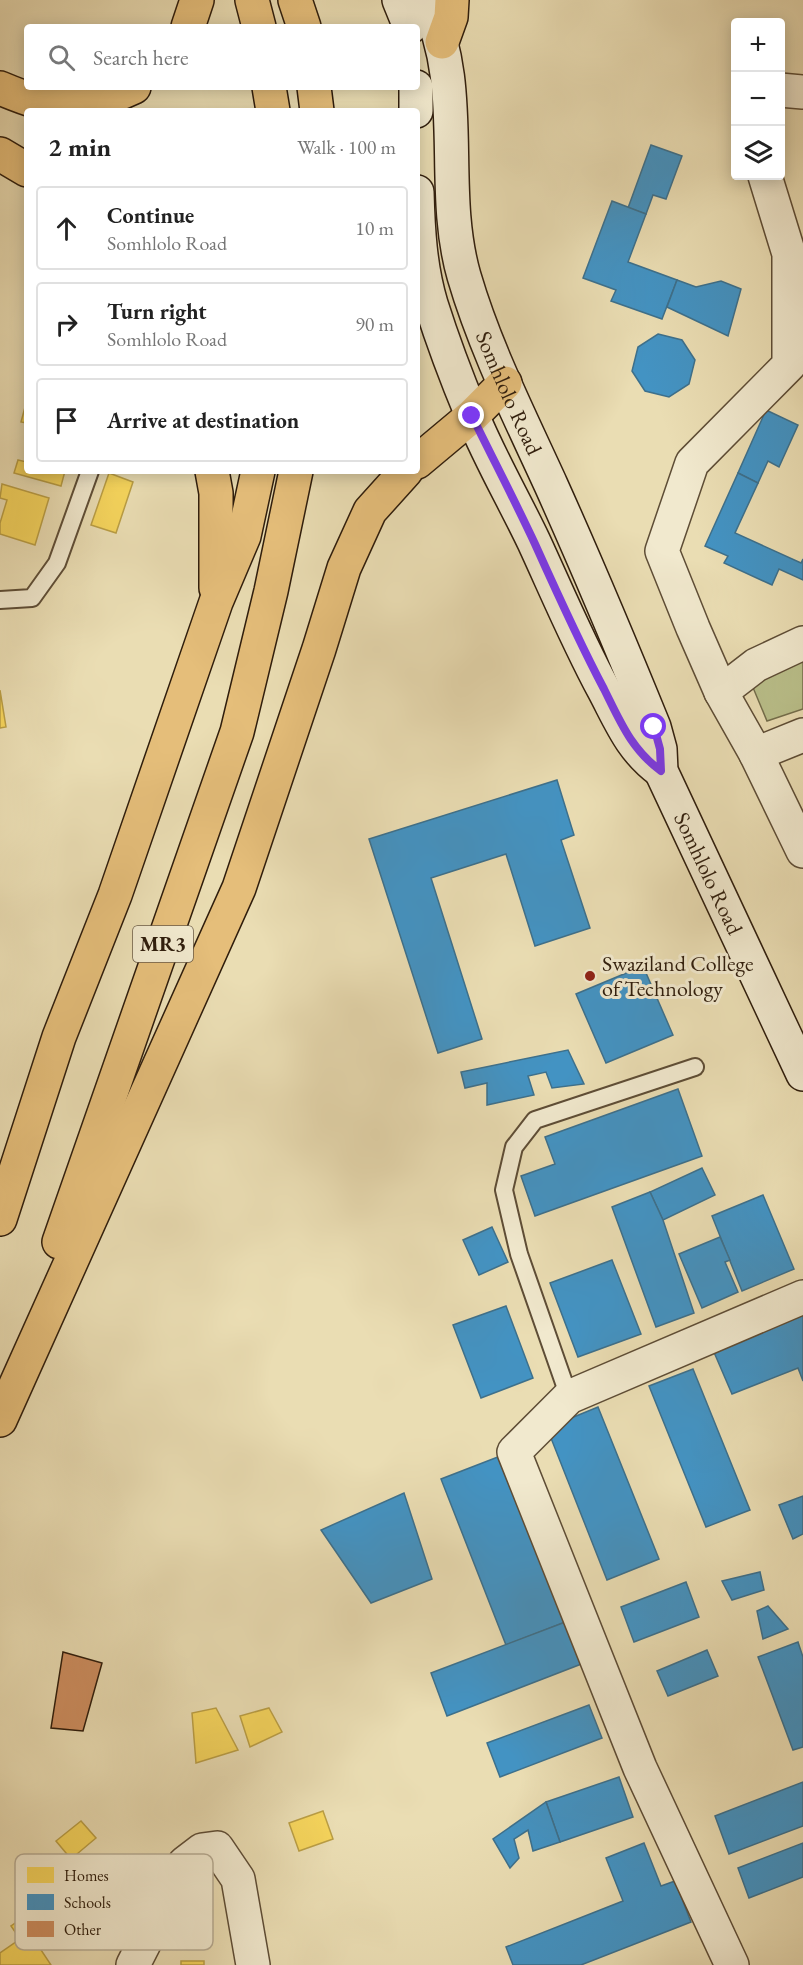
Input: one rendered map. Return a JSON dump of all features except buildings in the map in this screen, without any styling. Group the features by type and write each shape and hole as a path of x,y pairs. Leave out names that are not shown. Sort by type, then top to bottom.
{"highway":[{"path":"189,24 197,0"},
{"path":"252,0 258,24"},
{"path":"295,0 303,24"},
{"path":"442,42 451,17 452,0"},
{"path":"0,88 32,102 66,107 91,104 126,90"},
{"path":"270,90 272,108"},
{"path":"314,90 317,108"},
{"path":"0,154 24,168"},
{"path":"420,459 472,416 505,383"},
{"path":"213,474 216,493 216,602"},
{"name":"MR3","path":"0,1219 59,1037 115,895 216,602 243,536 257,474"},
{"name":"MR3","path":"0,1409 237,732 271,591 295,474"},
{"path":"0,1420 239,888 344,568 370,511 403,474"}],"street":[{"path":"399,0 409,24"},
{"name":"Somhlolo Road","path":"425,0 442,42 448,84 457,247 464,277 505,383 598,590 650,716 660,749 661,771 803,1074"},
{"path":"416,90 416,108"},
{"path":"785,90 803,92"},
{"path":"766,180 789,254 789,365 692,463 662,551 721,692 756,754 803,851"},
{"name":"Somhlolo Road","path":"420,247 431,302 472,416 580,644 610,702 630,739 644,758 661,771"},
{"path":"721,692 756,665 803,643"},
{"path":"756,754 803,735"},
{"path":"732,1965 640,1768 514,1452 569,1397 803,1297"},
{"path":"197,1854 202,1850 217,1848 238,1879 254,1965"},
{"path":"133,1965 141,1950"}],"lane":[{"path":"0,600 32,598 57,563 89,474"},
{"path":"569,1397 519,1254 504,1190 514,1147 535,1120 695,1067"}],"green space":[{"path":"803,655 803,709 767,721 749,678"}],"place":[{"name":"Swaziland College of Technology","path":"590,976"}],"route":[{"path":"472,416 580,644 610,702 630,739 644,758 661,771 660,749 654,727"}]}
